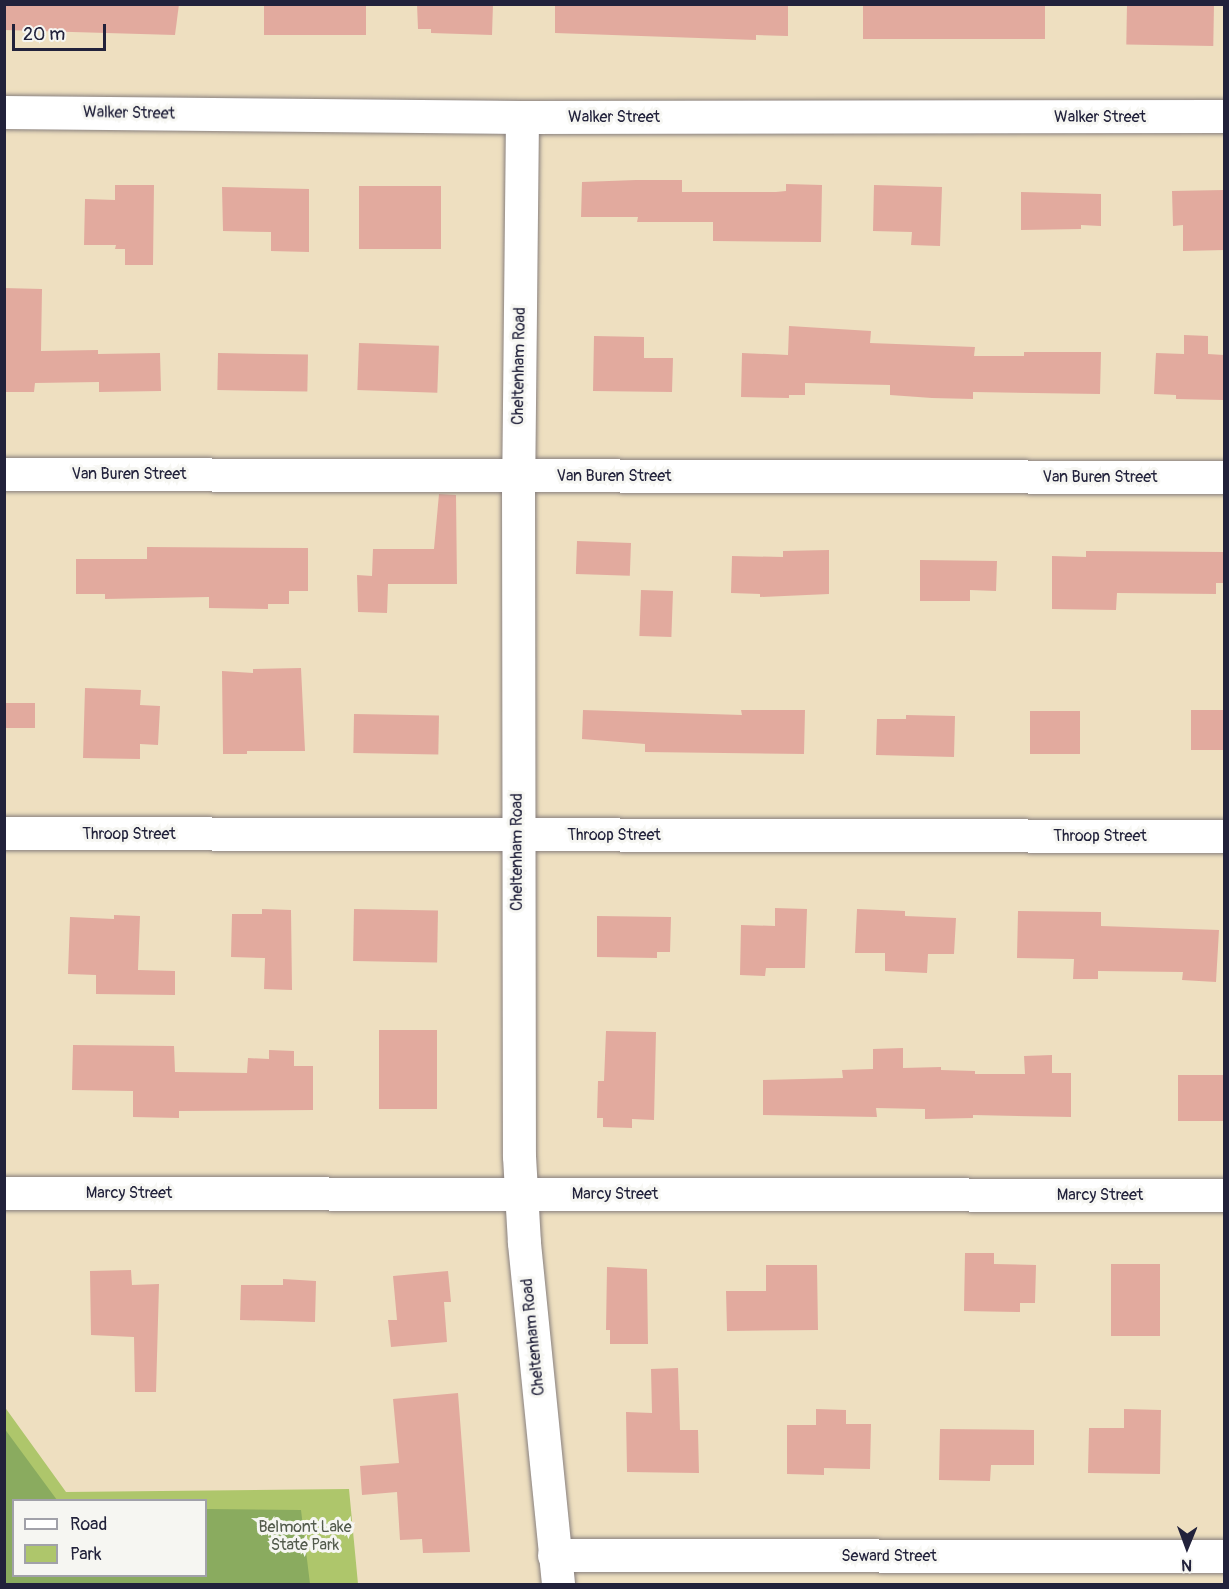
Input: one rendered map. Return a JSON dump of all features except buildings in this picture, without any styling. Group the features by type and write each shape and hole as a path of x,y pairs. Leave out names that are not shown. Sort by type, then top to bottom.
{"street":[{"name":"Walker Street","path":"4,112 522,117 1224,116"},
{"name":"Cheltenham Road","path":"522,117 517,835 521,1194 556,1570"},
{"name":"Van Buren Street","path":"4,474 1224,477"},
{"name":"Throop Street","path":"4,833 1224,836"},
{"name":"Marcy Street","path":"4,1192 1224,1195"},
{"name":"Seward Street","path":"556,1570 1224,1556"}],"green space":[{"name":"Belmont Lake State Park","path":"4,1406 66,1492 349,1489 358,1584 5,1584"},
{"path":"4,1428 56,1499 12,1499 12,1577 207,1577 207,1509 301,1510 310,1584 5,1584"}]}
